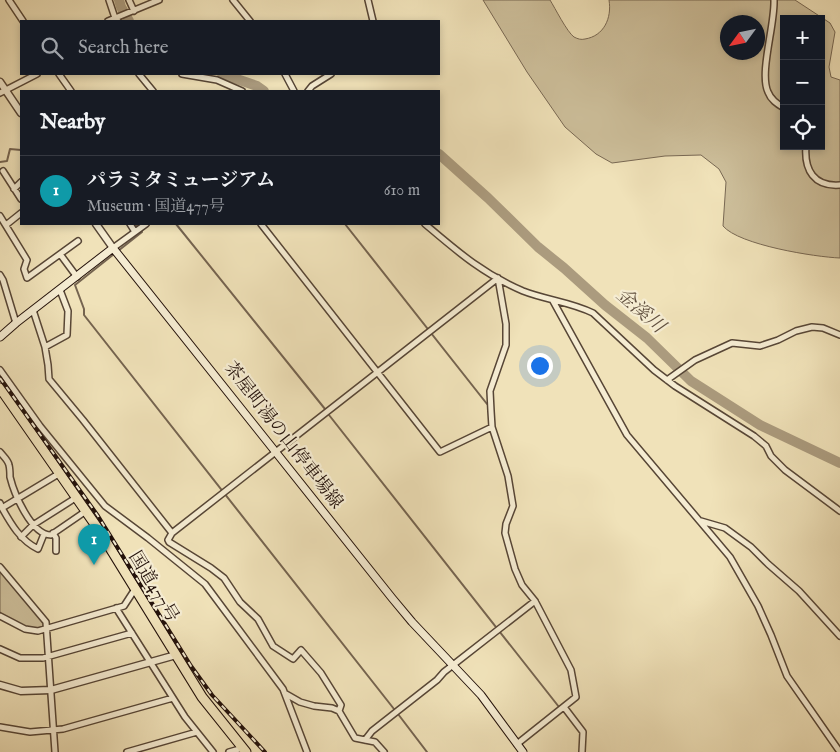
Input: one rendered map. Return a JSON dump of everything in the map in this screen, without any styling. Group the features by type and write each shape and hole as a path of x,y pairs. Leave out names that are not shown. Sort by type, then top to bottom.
{"highway":[{"name":"国道477号","path":"0,388 77,497 202,697 244,750"}],"main road":[{"path":"0,337 77,277 116,251"},
{"name":"茶屋町湯の山停車場線","path":"116,251 392,598 481,695 523,752"}],"street":[{"path":"9,0 22,20"},
{"path":"110,0 117,19 159,0"},
{"path":"129,0 133,11"},
{"path":"233,0 249,20"},
{"path":"368,0 373,20"},
{"path":"774,0 773,25 765,82 771,98 780,105"},
{"path":"3,91 35,75"},
{"path":"60,75 69,90"},
{"path":"140,75 152,90"},
{"path":"188,75 216,80 240,90"},
{"path":"286,75 293,90"},
{"path":"309,90 329,75"},
{"path":"0,82 3,91 20,112"},
{"path":"806,150 805,160 809,173 820,182 828,185 840,185"},
{"path":"3,171 20,197"},
{"path":"14,188 20,183"},
{"path":"6,225 20,214"},
{"path":"0,216 27,260 24,270 28,278 78,241"},
{"path":"97,225 116,251 144,225"},
{"path":"131,225 136,231"},
{"path":"261,225 440,452 492,427"},
{"path":"426,225 464,258 498,278 525,291 553,301 580,307 593,313 654,370 707,407 754,436 766,446 771,456 785,470 840,511"},
{"path":"60,254 77,277"},
{"path":"0,275 2,287 16,323"},
{"path":"339,711 341,705 333,690 301,650 293,659 272,646 258,619 240,602 224,578 212,568 168,540 172,533 498,278"},
{"path":"498,278 506,324 506,345 490,391 492,427 508,476 512,506 505,533 515,569 522,585 535,601 571,670 576,697 517,744"},
{"path":"44,347 67,335 68,311 60,290"},
{"path":"553,301 627,435 730,557 745,581 771,635 787,676 840,752"},
{"path":"34,310 48,364 49,379 172,533"},
{"path":"669,379 695,360 732,343 760,346 796,331 812,327 823,328 840,335"},
{"path":"0,370 40,426 105,506 205,584 251,644 285,694 307,752"},
{"path":"0,452 9,464 10,477 18,499 33,525 44,534 53,533 86,511"},
{"path":"44,534 38,549 29,544 21,537 1,506 18,499 60,473"},
{"path":"21,537 33,525 77,497"},
{"path":"700,521 725,528 752,547 799,591 840,636"},
{"path":"53,533 56,538 56,550"},
{"path":"0,567 46,622 55,752"},
{"path":"0,616 25,629 38,630 124,606 135,589"},
{"path":"364,740 372,731 535,601"},
{"path":"116,608 173,698 213,752"},
{"path":"0,649 20,658 35,659 132,633"},
{"path":"0,684 21,691 51,690 176,655"},
{"path":"285,694 300,702 339,711 355,738 375,742 384,752"},
{"path":"0,727 30,732 53,731 173,698"},
{"path":"564,707 583,732 582,752"},
{"path":"127,752 197,732"},
{"path":"228,752 244,750"}],"shaded area":[{"path":"483,0 550,0 571,34 575,38 582,39 592,37 602,30 608,19 609,0 795,0 818,15 780,15 780,150 825,150 825,20 830,23 835,32 829,67 831,77 840,80 840,258 778,249 732,233 723,226 726,182 719,169 701,155 665,156 612,163 596,154 565,127 527,72"},
{"path":"0,571 44,622 43,626 26,627 0,614"}],"waterway":[{"name":"金溪川","path":"119,0 128,20"},
{"name":"金溪川","path":"225,75 257,86 263,90"},
{"path":"0,162 7,161 10,149 20,150"},
{"name":"金溪川","path":"440,155 538,247 605,305 647,338 691,381 760,425 840,463"},
{"path":"118,251 142,232 136,225"},
{"path":"177,225 325,409"},
{"path":"346,225 487,404"},
{"path":"114,254 75,285 84,309 84,315 394,709"},
{"path":"329,415 559,707"},
{"path":"398,714 427,752"}],"railway":[{"path":"0,378 98,516 191,666 212,695 265,752"}],"place":[{"name":"パラミタミュージアム","path":"94,565"}]}
